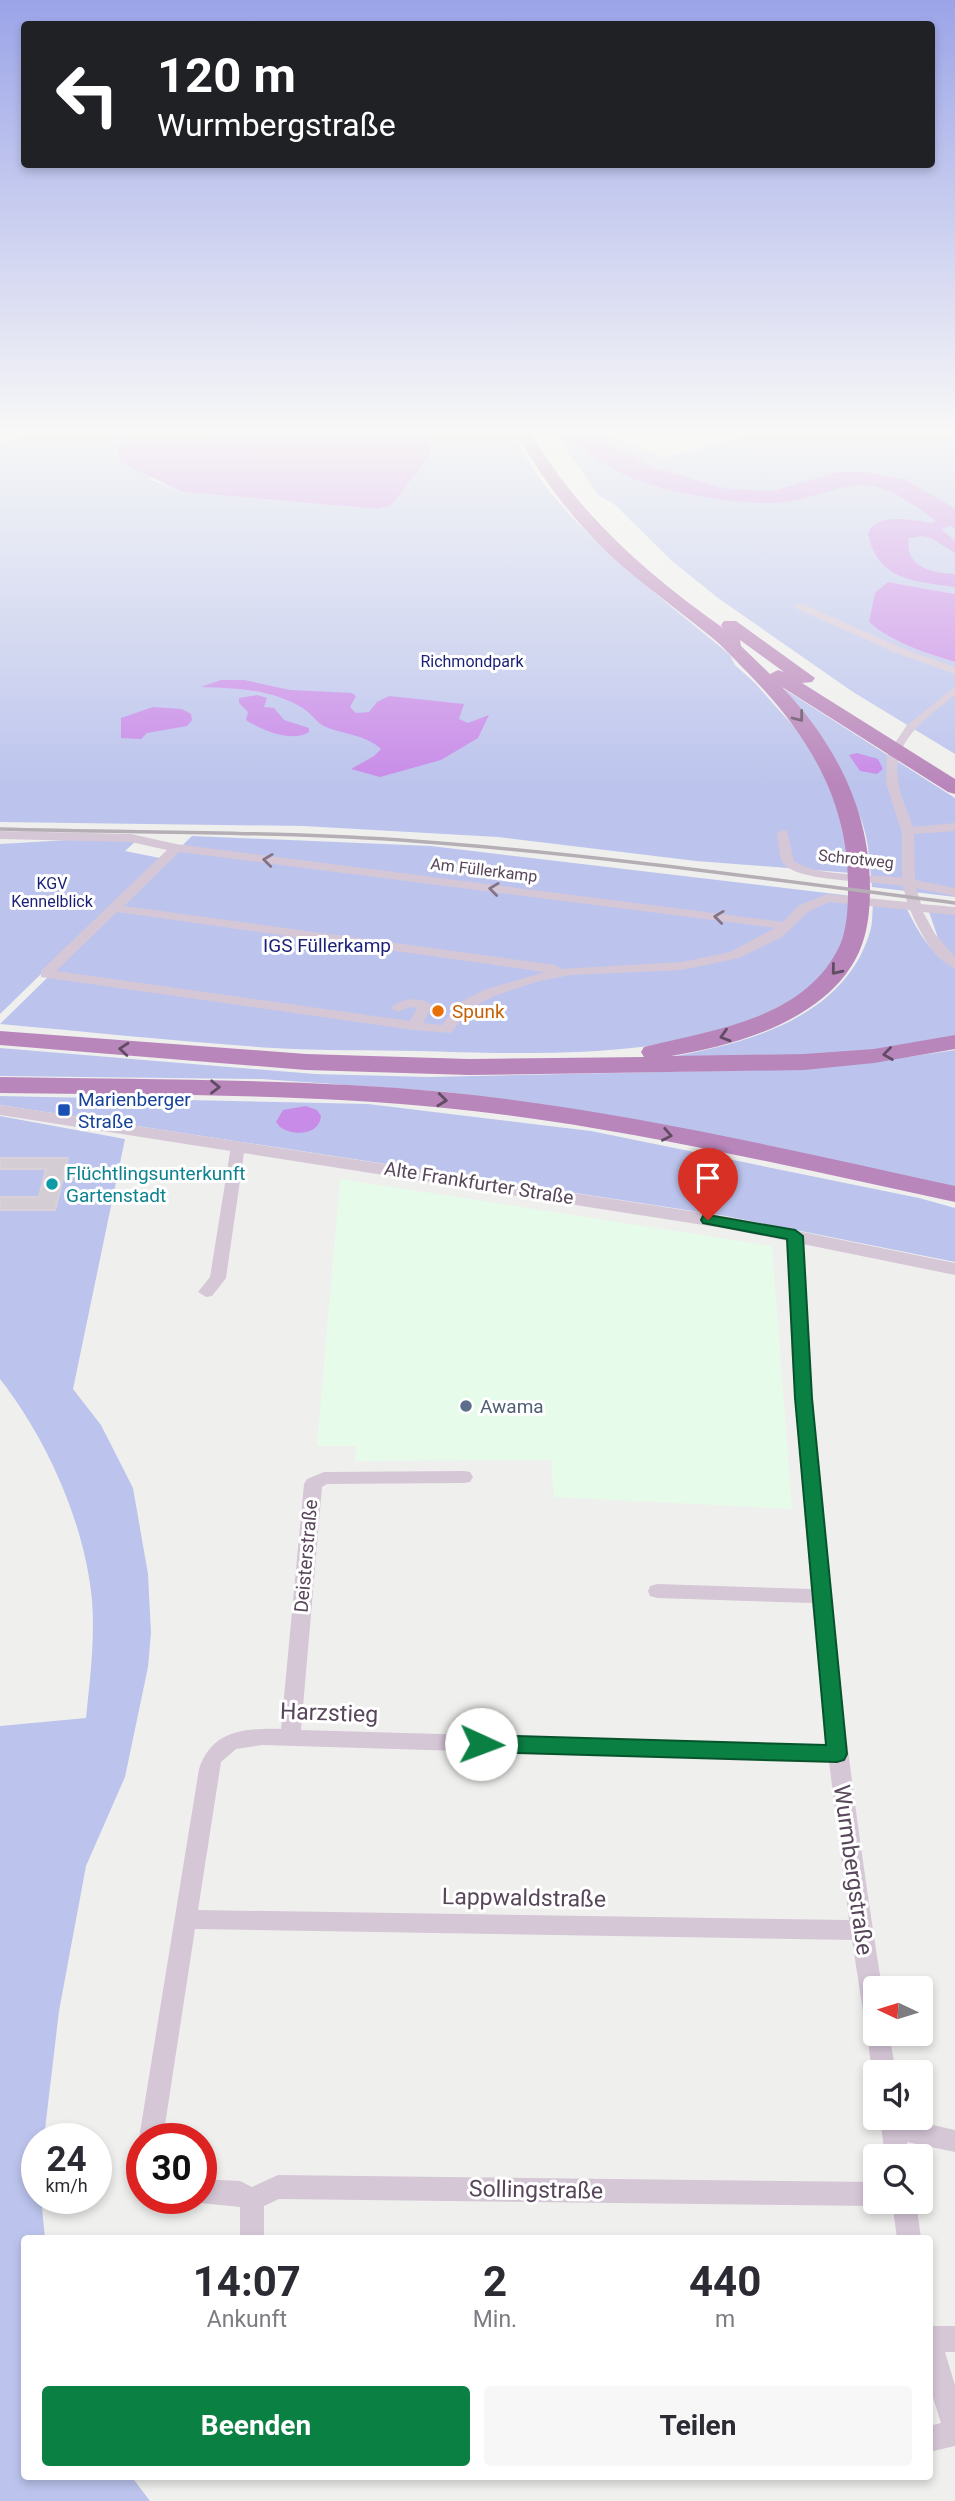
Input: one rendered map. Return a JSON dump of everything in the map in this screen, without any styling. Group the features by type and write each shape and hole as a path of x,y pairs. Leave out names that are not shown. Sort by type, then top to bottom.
{"highway":[{"path":"339,1064 598,1057 704,1043 762,1023 809,995 841,964 850,947 859,913 859,858 849,810 819,746 792,708 718,633 620,552"},
{"path":"642,552 708,608 887,739"},
{"path":"718,633 908,752 955,788"},
{"path":"908,752 955,772"},
{"path":"0,1038 339,1064 483,1067 780,1063 874,1056 955,1042"},
{"path":"0,1085 261,1088 447,1101 533,1112 662,1134 894,1181 955,1197"}],"street":[{"path":"799,606 900,651 955,671"},
{"name":"Schrotweg","path":"955,690 909,730 898,743 892,758 893,791 908,831 907,861 914,900 924,926 936,945 955,964"},
{"name":"Schrotweg","path":"908,831 955,827"},
{"name":"Schrotweg","path":"783,834 788,862 803,870 898,881 955,892"},
{"name":"Am Füllerkamp","path":"0,835 131,838 176,848 787,926"},
{"path":"176,848 46,974 446,1030 464,1006 489,993 536,977 571,971 700,963 756,946 787,926 803,909 827,898 955,911"},
{"path":"114,908 571,971"},
{"path":"398,1008 407,1003 425,1005 414,1026"},
{"name":"Alte Frankfurter Straße","path":"0,1110 795,1236 955,1269"},
{"path":"206,1292 218,1278 238,1146"},
{"name":"Wurmbergstraße","path":"795,1236 802,1371 820,1596 837,1754 868,1976"},
{"name":"Deisterstraße","path":"290,1738 313,1484 324,1478 464,1477"},
{"path":"656,1591 820,1596"},
{"name":"Harzstieg","path":"153,2123 211,1761 217,1751 231,1741 245,1738 290,1738 837,1754"},
{"name":"Lappwaldstraße","path":"186,1919 861,1930"},
{"path":"916,2130 955,2141"},
{"name":"Sollingstraße","path":"251,2200 278,2187 863,2194"},
{"path":"217,2192 240,2193 251,2200 254,2216 252,2235"},
{"path":"906,2214 909,2235"},
{"path":"933,2340 955,2339"},
{"path":"933,2354 955,2430 933,2438"}],"shaded area":[{"path":"875,552 910,552 915,562 929,570 955,574 955,587 900,576 880,561"},
{"path":"888,582 955,594 955,662 899,642 869,622 875,593"},
{"path":"221,680 244,680 290,690 352,693 356,696 350,707 356,713 369,712 377,702 389,696 464,704 459,719 468,723 489,715 478,738 441,760 380,777 351,769 381,749 375,744 326,727 305,709 277,696 240,689 201,687"},
{"path":"257,695 267,698 264,707 274,708 284,720 309,728 309,732 286,736 260,728 246,720 248,712 239,703 239,698"},
{"path":"153,707 182,709 191,714 192,720 187,726 147,733 141,739 121,738 121,718"},
{"path":"857,753 878,759 883,769 877,774 860,771 849,755"},
{"path":"306,1106 317,1110 321,1116 319,1123 311,1131 292,1132 280,1127 276,1122 283,1110"},
{"path":"340,1179 772,1246 792,1509 554,1497 551,1460 355,1461 356,1446 317,1446"}],"green space":[{"name":"Richmondpark","path":"0,552 608,552 730,655 735,665 755,683 811,746 840,814 851,873 696,861 498,837 303,826 0,822"},
{"path":"663,552 955,552 955,594 888,582 869,622 899,642 955,662 955,754 853,692 718,598"},
{"path":"784,689 955,798 955,897 872,887 866,838 855,805 837,771"},
{"name":"IGS Füllerkamp","path":"192,836 431,846 852,896 843,945 832,968 815,986 774,1011 727,1029 676,1042 569,1052 309,1050 0,1024"},
{"name":"KGV Kennelblick","path":"68,840 136,841 125,851 160,858 0,1014 0,844"},
{"path":"873,903 906,907 932,949 955,968 955,1037 855,1053 658,1059 689,1054 752,1037 783,1025 811,1009 835,989 855,965 870,931"},
{"path":"928,909 955,913 955,958 939,941"},
{"path":"0,1048 315,1074 429,1077 796,1069 860,1064 955,1050 955,1188 535,1105 447,1092 261,1079 0,1076"},
{"path":"0,1096 368,1104 591,1131 919,1198 955,1208 955,1262 726,1216 0,1105"},
{"path":"0,1116 125,1139 73,1389 101,1425 133,1488 148,1574 151,1633 148,1667 125,1777 86,1866 59,2011 46,2123 21,2123 21,2214 43,2214 45,2235 21,2235 21,2480 134,2480 150,2501 0,2501 0,1726 86,1718 93,1630 88,1571 72,1512 48,1455 0,1379"}],"building":[{"name":"Flüchtlingsunterkunft Gartenstadt","path":"0,1158 68,1158 55,1210 0,1210 0,1197 39,1197 46,1169 0,1169"}],"railway":[{"path":"0,829 259,834 481,846 617,860 955,903"}],"place":[{"name":"Spunk","path":"438,1011"},
{"name":"Marienberger Straße","path":"64,1110"},
{"name":"Flüchtlingsunterkunft Gartenstadt","path":"52,1184"},
{"name":"Awama","path":"466,1406"}],"route":[{"path":"481,1744 837,1754 803,1398 795,1236 708,1220"}]}
